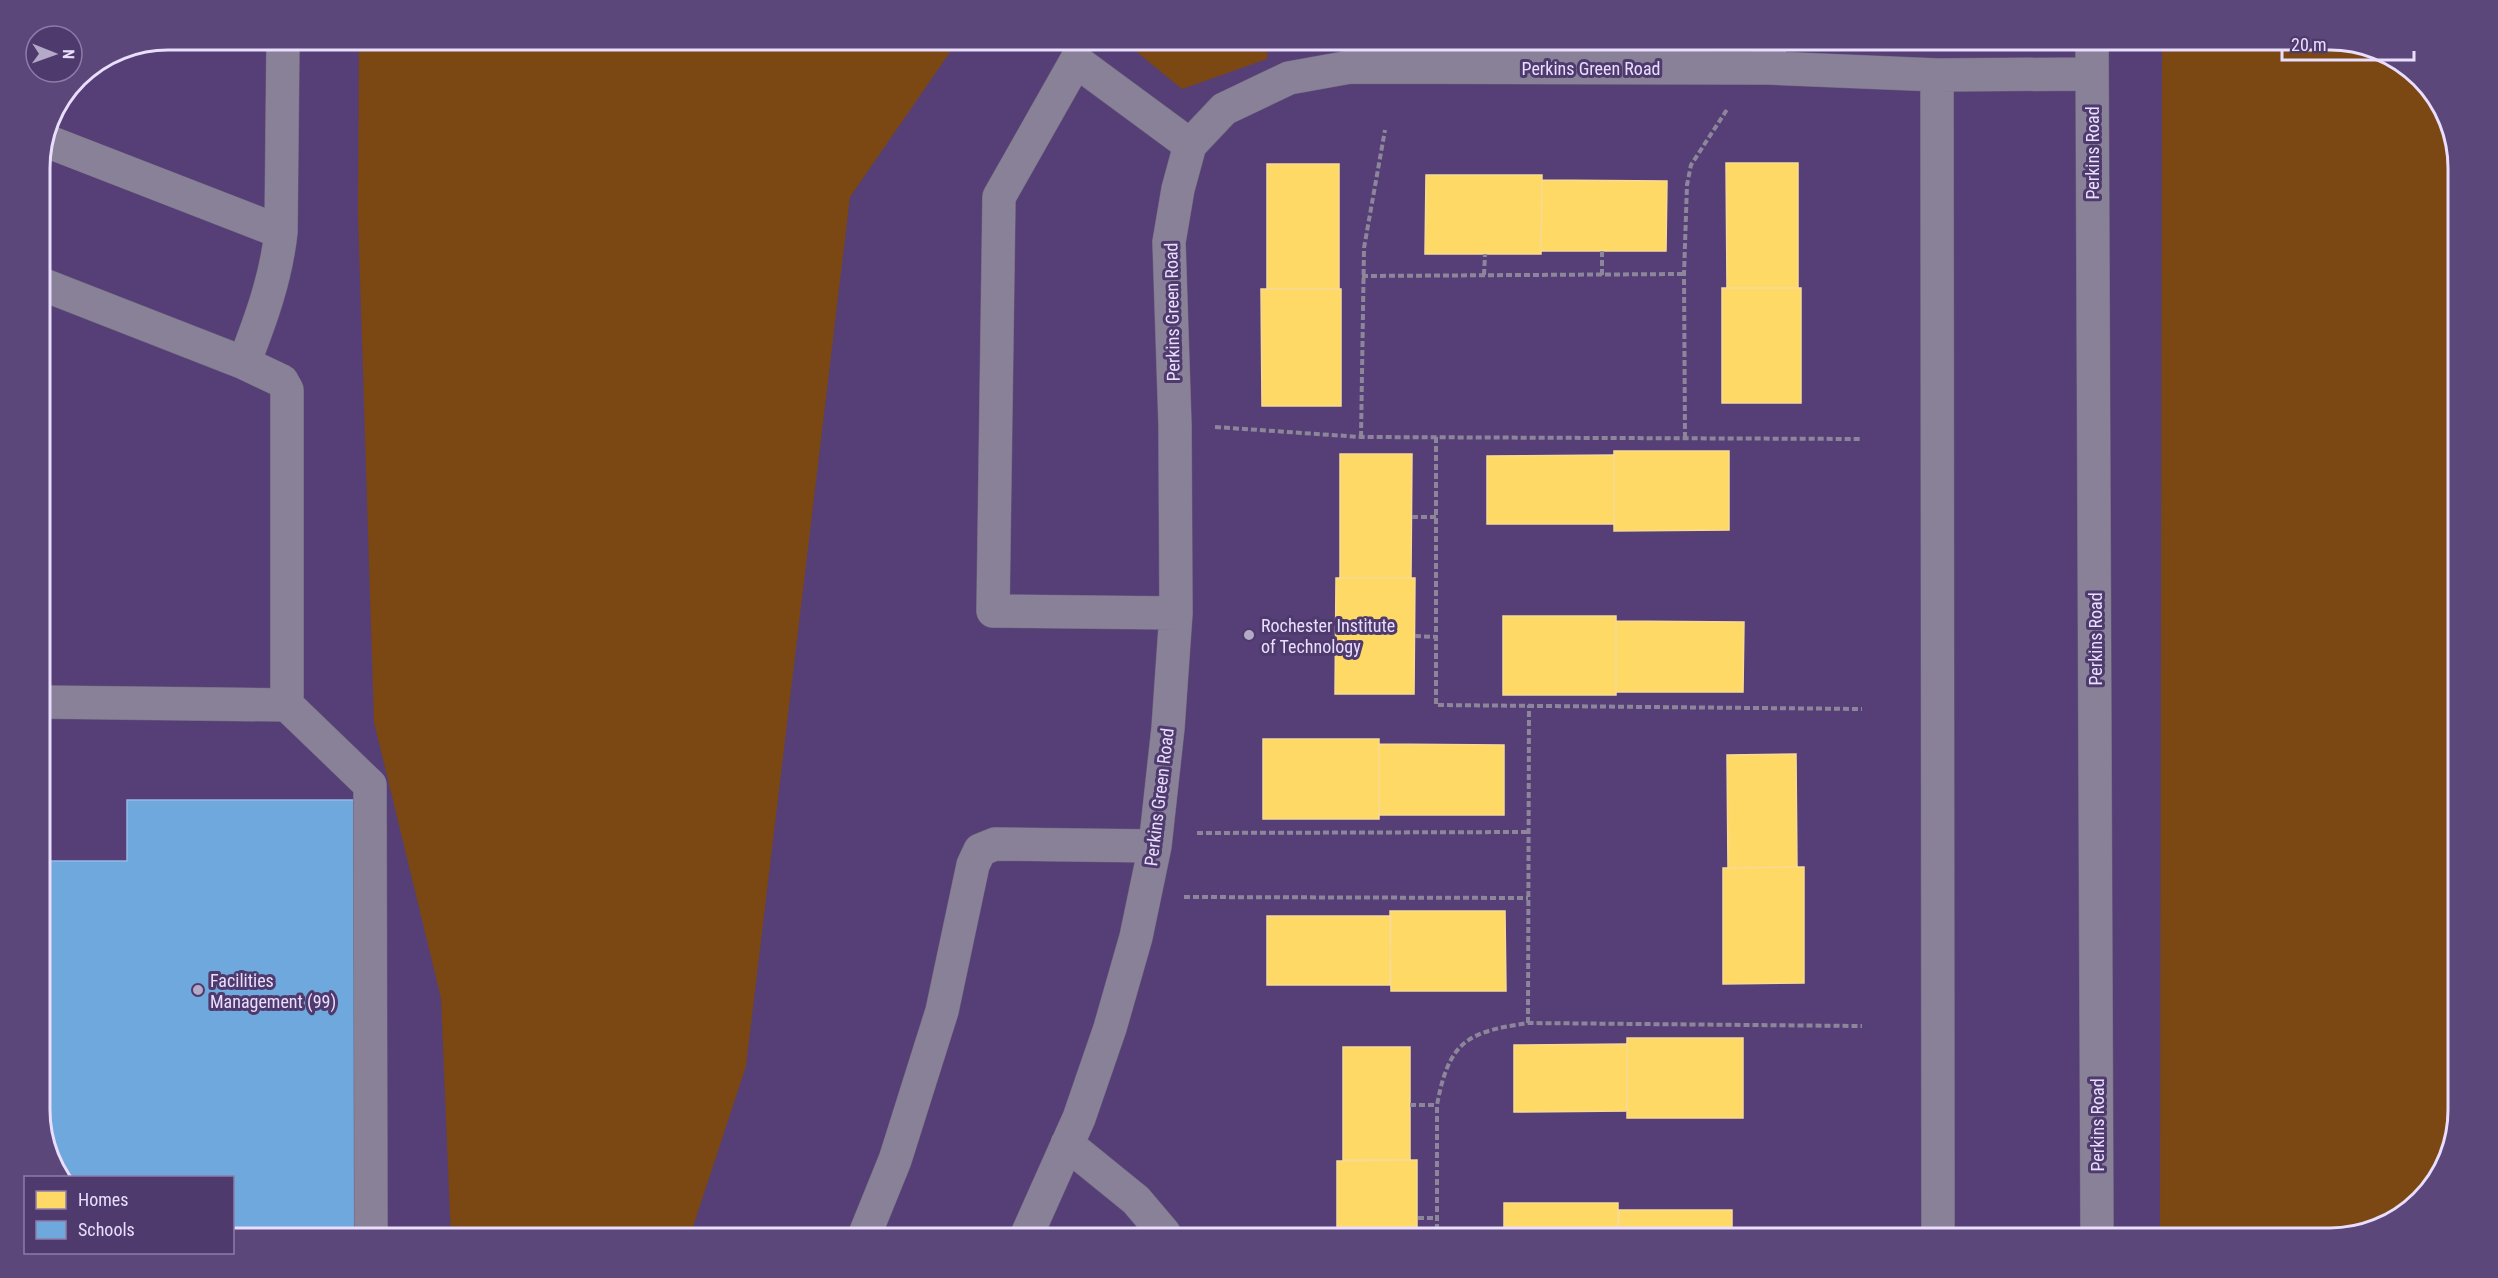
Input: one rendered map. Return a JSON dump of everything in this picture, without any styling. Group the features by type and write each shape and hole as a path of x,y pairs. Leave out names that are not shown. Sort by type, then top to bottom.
{"street":[{"path":"244,363 270,293 278,260 281,232 283,50"},
{"name":"Perkins Road","path":"2092,50 2097,1228"},
{"name":"Perkins Green Road","path":"1030,1228 1079,1118 1110,1028 1136,937 1155,840 1168,728 1176,613 1175,425 1169,242 1178,189 1190,145 1224,109 1289,78 1350,53 1765,58 1937,75 2092,74"},
{"path":"1176,613 993,611 999,197 1076,61 1190,145"},
{"path":"1937,75 1938,1228"},
{"path":"52,143 281,232"},
{"path":"50,287 244,363 282,381 287,390 287,705"},
{"path":"50,702 287,705 370,785 371,1228"},
{"path":"867,1228 895,1160 942,1011 973,865 980,850 995,844 1155,840"},
{"path":"1067,1144 1136,1200 1160,1228"}],"path":[{"path":"1685,438 1685,208 1691,165 1706,139 1765,58"},
{"path":"1361,437 1364,248 1385,130"},
{"path":"1602,251 1602,275"},
{"path":"1484,275 1485,254"},
{"path":"1362,276 1684,274"},
{"path":"1175,425 1256,428 1361,437 1862,438"},
{"path":"1436,438 1436,705 1862,709"},
{"path":"1412,517 1436,517"},
{"path":"1415,636 1437,637"},
{"path":"1528,1023 1529,705"},
{"path":"1155,840 1529,832"},
{"path":"1144,897 1528,898"},
{"path":"1437,1228 1437,1105 1441,1083 1449,1061 1464,1043 1488,1029 1528,1023 1862,1026"},
{"path":"1410,1105 1437,1105"},
{"path":"1418,1218 1437,1218"}],"shaded area":[{"name":"Rochester Institute of Technology","path":"167,50 2331,50 2368,56 2396,69 2419,90 2436,115 2446,144 2448,160 2448,1111 2440,1156 2429,1176 2408,1199 2383,1216 2354,1226 2338,1228 234,1228 234,1176 225,1176 51,1123 50,1118 50,160 58,122 69,102 84,84 102,69 122,58 144,52"},
{"path":"359,50 951,50 850,197 746,1066 693,1228 451,1228 441,998 374,722 358,214"},
{"path":"1134,50 1267,50 1267,59 1182,89"},
{"path":"2162,50 2354,52 2396,69 2419,90 2436,115 2446,144 2448,160 2447,1126 2440,1156 2429,1176 2396,1209 2368,1222 2338,1228 2160,1228"}],"building: Homes":[{"path":"1726,163 1798,163 1798,288 1727,288"},
{"path":"1267,164 1339,164 1339,289 1267,289"},
{"path":"1426,175 1542,175 1541,254 1425,254"},
{"path":"1542,180 1667,181 1666,251 1541,251"},
{"path":"1722,288 1801,288 1801,403 1722,403"},
{"path":"1261,289 1341,289 1341,406 1262,406"},
{"path":"1614,451 1729,451 1729,530 1614,531"},
{"path":"1340,454 1412,454 1411,578 1340,578"},
{"path":"1614,455 1614,524 1487,524 1487,456"},
{"path":"1336,578 1415,578 1414,694 1335,694"},
{"path":"1503,616 1616,616 1616,695 1503,695"},
{"path":"1616,621 1744,622 1743,692 1616,692"},
{"path":"1263,739 1379,739 1379,819 1263,819"},
{"path":"1379,744 1504,745 1504,815 1379,815"},
{"path":"1796,754 1797,867 1728,868 1727,755"},
{"path":"1804,867 1804,983 1723,984 1723,868"},
{"path":"1390,911 1505,911 1506,991 1391,991"},
{"path":"1267,916 1391,916 1390,985 1267,985"},
{"path":"1627,1038 1743,1038 1743,1118 1627,1118"},
{"path":"1627,1044 1627,1111 1514,1112 1514,1045"},
{"path":"1343,1047 1410,1047 1410,1160 1343,1160"},
{"path":"1417,1160 1417,1228 1337,1228 1337,1161"},
{"path":"1504,1203 1618,1203 1618,1228 1504,1228"},
{"path":"1619,1210 1732,1210 1732,1228 1618,1228"}],"building: Schools":[{"name":"Facilities Management (99)","path":"127,800 357,800 357,1228 234,1228 234,1176 69,1176 56,1148 50,1118 50,861 127,861"}],"place":[{"name":"Rochester Institute of Technology","path":"1249,635"},
{"name":"Facilities Management (99)","path":"198,990"}]}
